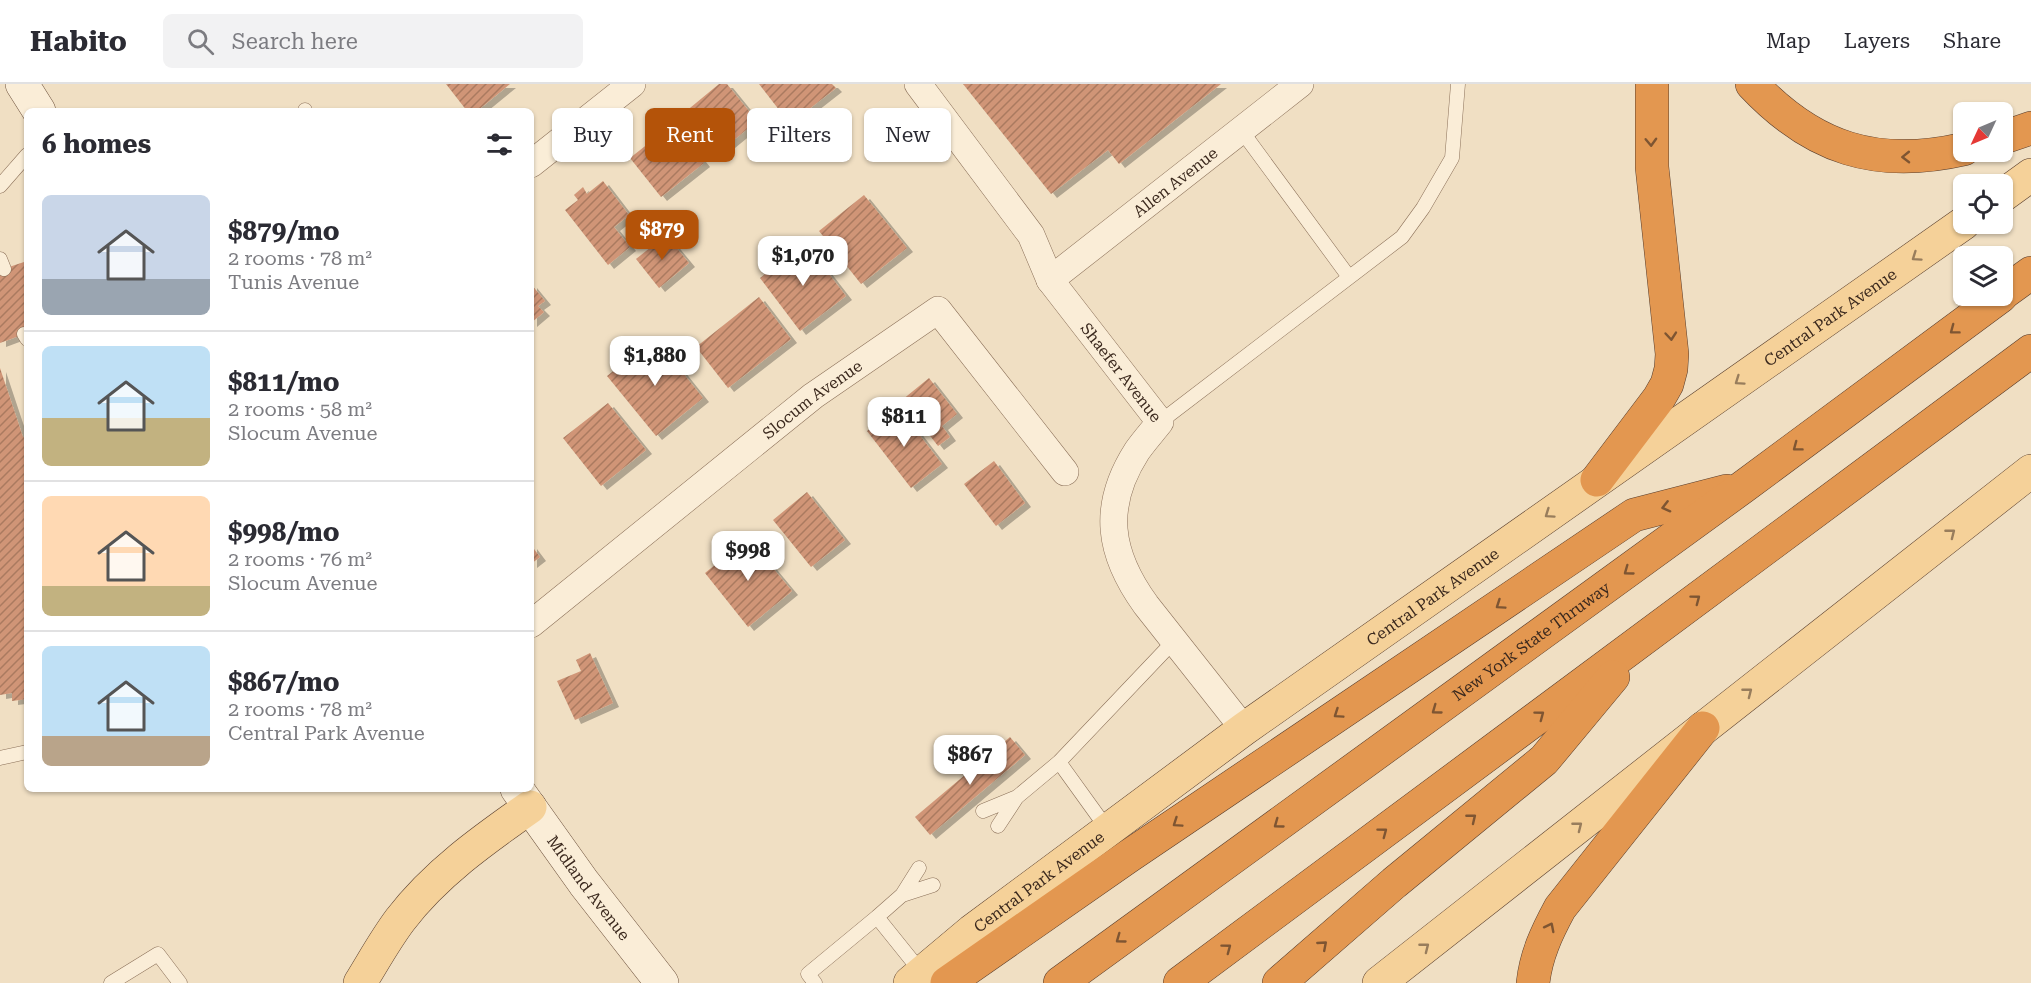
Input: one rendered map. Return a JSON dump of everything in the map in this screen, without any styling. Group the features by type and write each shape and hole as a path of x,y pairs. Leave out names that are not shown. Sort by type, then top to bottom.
{"highway":[{"path":"1597,480 1659,398 1667,384 1671,369 1671,336 1652,167 1652,84"},
{"path":"1752,84 1773,107 1798,126 1852,150 1877,156 1904,158 1953,151"},
{"path":"2013,134 2031,128"},
{"name":"New York State Thruway","path":"2013,287 2031,273"},
{"name":"New York State Thruway","path":"1060,983 1743,487 1987,306"},
{"path":"1180,983 2031,351"},
{"path":"926,980 1128,856 1634,515 1743,487"},
{"path":"1279,983 1428,854 1544,760 1647,636"},
{"path":"1533,983 1535,966 1546,933 1560,908 1703,728"}],"main road":[{"path":"2013,188 2031,176"},
{"name":"Central Park Avenue","path":"926,980 972,931 1244,729 1953,232"},
{"path":"1379,983 2031,471"},
{"path":"364,980 379,950 413,904 524,798"}],"street":[{"path":"22,84 37,108"},
{"path":"534,162 632,84"},
{"name":"Shaefer Avenue","path":"918,84 1031,235 1050,280 1160,422 1137,451 1117,494 1113,516 1114,533 1121,563 1132,585 1244,729"},
{"name":"Allen Avenue","path":"1050,280 1300,84"},
{"name":"Slocum Avenue","path":"534,622 813,396 938,310 1065,472"},
{"name":"Midland Avenue","path":"524,798 584,883 662,983"}],"lane":[{"path":"1160,422 1402,237 1423,208 1452,158 1458,84"},
{"path":"1241,130 1349,277"},
{"path":"0,186 24,158"},
{"path":"998,826 1017,797 1059,762 1174,641"},
{"path":"0,758 24,753"},
{"path":"1059,762 1108,830"},
{"path":"983,811 1017,797"},
{"path":"815,983 808,974 902,895 919,868"},
{"path":"902,895 933,885"},
{"path":"877,917 926,980"},
{"path":"111,983 158,954 180,983"}],"building":[{"path":"446,84 510,84 481,108 465,108"},
{"path":"719,84 727,84 747,109 747,129 735,139 735,108 690,108"},
{"path":"759,84 832,84 836,88 810,108 778,108"},
{"path":"963,84 1221,84 1119,164 1108,150 1051,194"},
{"path":"645,146 645,162 704,163 661,197 633,162 633,156"},
{"path":"603,181 629,215 614,227 630,247 608,265 565,210 578,200 574,195 583,187 587,194"},
{"path":"864,195 907,248 861,284 819,231"},
{"path":"666,235 689,263 659,288 636,259"},
{"path":"805,243 846,296 800,331 760,278"},
{"path":"24,262 24,334 0,343 0,270"},
{"path":"534,288 545,301 538,306 544,312 534,320"},
{"path":"759,297 791,339 728,388 696,347"},
{"path":"655,338 703,398 656,436 607,376"},
{"path":"0,368 24,437 24,699 12,701 12,693 0,695"},
{"path":"929,378 957,414 942,426 950,437 938,446 902,400"},
{"path":"608,403 646,450 601,486 563,438"},
{"path":"898,407 942,464 911,488 867,431"},
{"path":"994,461 1025,503 996,526 964,484"},
{"path":"807,492 845,540 811,567 773,520"},
{"path":"748,538 792,591 748,627 705,573"},
{"path":"534,549 540,557 534,562"},
{"path":"590,653 613,703 575,720 557,681 581,671 576,660"},
{"path":"1010,737 1025,755 930,835 915,817"}]}
